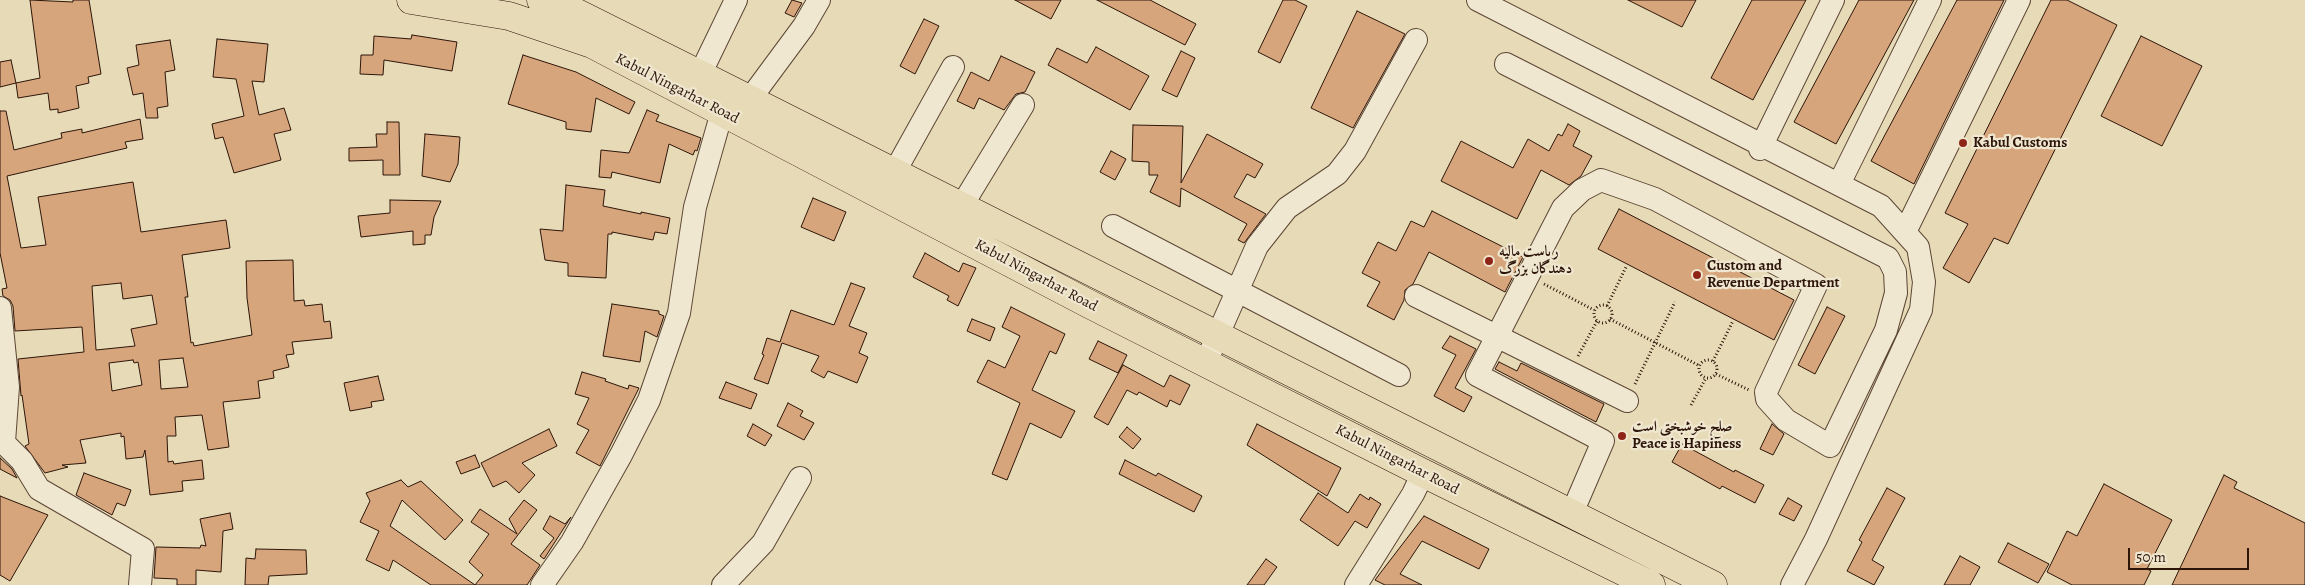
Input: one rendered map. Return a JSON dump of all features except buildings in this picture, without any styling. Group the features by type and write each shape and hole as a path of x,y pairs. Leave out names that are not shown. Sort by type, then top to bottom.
{"highway":[{"name":"Kabul Ningarhar Road","path":"411,0 508,16 592,44 696,84 750,99 1713,585"},
{"name":"Kabul Ningarhar Road","path":"541,0 572,10 696,84 722,112 1092,305 1423,473 1651,585"}],"street":[{"path":"696,84 736,0"},
{"path":"750,99 804,26 819,0"},
{"path":"1478,0 1761,147 1840,184 1881,206 1918,247 1924,282 1921,310 1820,530 1792,585"},
{"path":"1761,147 1834,0"},
{"path":"1840,184 1930,0"},
{"path":"1905,232 2019,0"},
{"path":"1206,362 1257,246 1287,208 1337,174 1355,151 1416,40"},
{"path":"1506,64 1888,258 1895,272 1896,293 1886,330 1830,446 1786,420 1767,399 1766,392 1816,285 1655,199 1601,180 1582,190 1563,208 1477,375 1603,441 1572,514"},
{"path":"894,173 953,67"},
{"path":"961,207 1023,105"},
{"path":"542,585 572,542 622,455 649,400 679,313 695,207 722,112"},
{"path":"1113,226 1399,375"},
{"path":"1416,296 1627,401"},
{"path":"0,308 8,387 2,440 22,461 39,489 143,549 140,585"},
{"path":"1356,585 1413,494 1423,473"},
{"path":"723,585 763,543 800,478"}],"path":[{"path":"1607,306 1626,267"},
{"path":"1528,276 1594,310"},
{"path":"1627,401 1675,302"},
{"path":"1601,305 1607,306 1612,314 1610,318 1602,323 1597,321 1594,316 1594,310 1601,305"},
{"path":"1610,318 1700,366"},
{"path":"1577,358 1597,321"},
{"path":"1713,361 1733,321"},
{"path":"1706,378 1700,371 1700,366 1704,361 1713,361"},
{"path":"1713,361 1717,366 1716,374"},
{"path":"1716,374 1767,399"},
{"path":"1691,405 1706,378 1716,374"}],"place":[{"name":"Kabul Customs","path":"1963,143"},
{"name":"ریاست مالیه دهندگان بزرگ","path":"1489,261"},
{"name":"Custom and Revenue Department","path":"1697,275"},
{"name":"صلح خوشبختی است Peace is Hapiness","path":"1622,436"}]}
